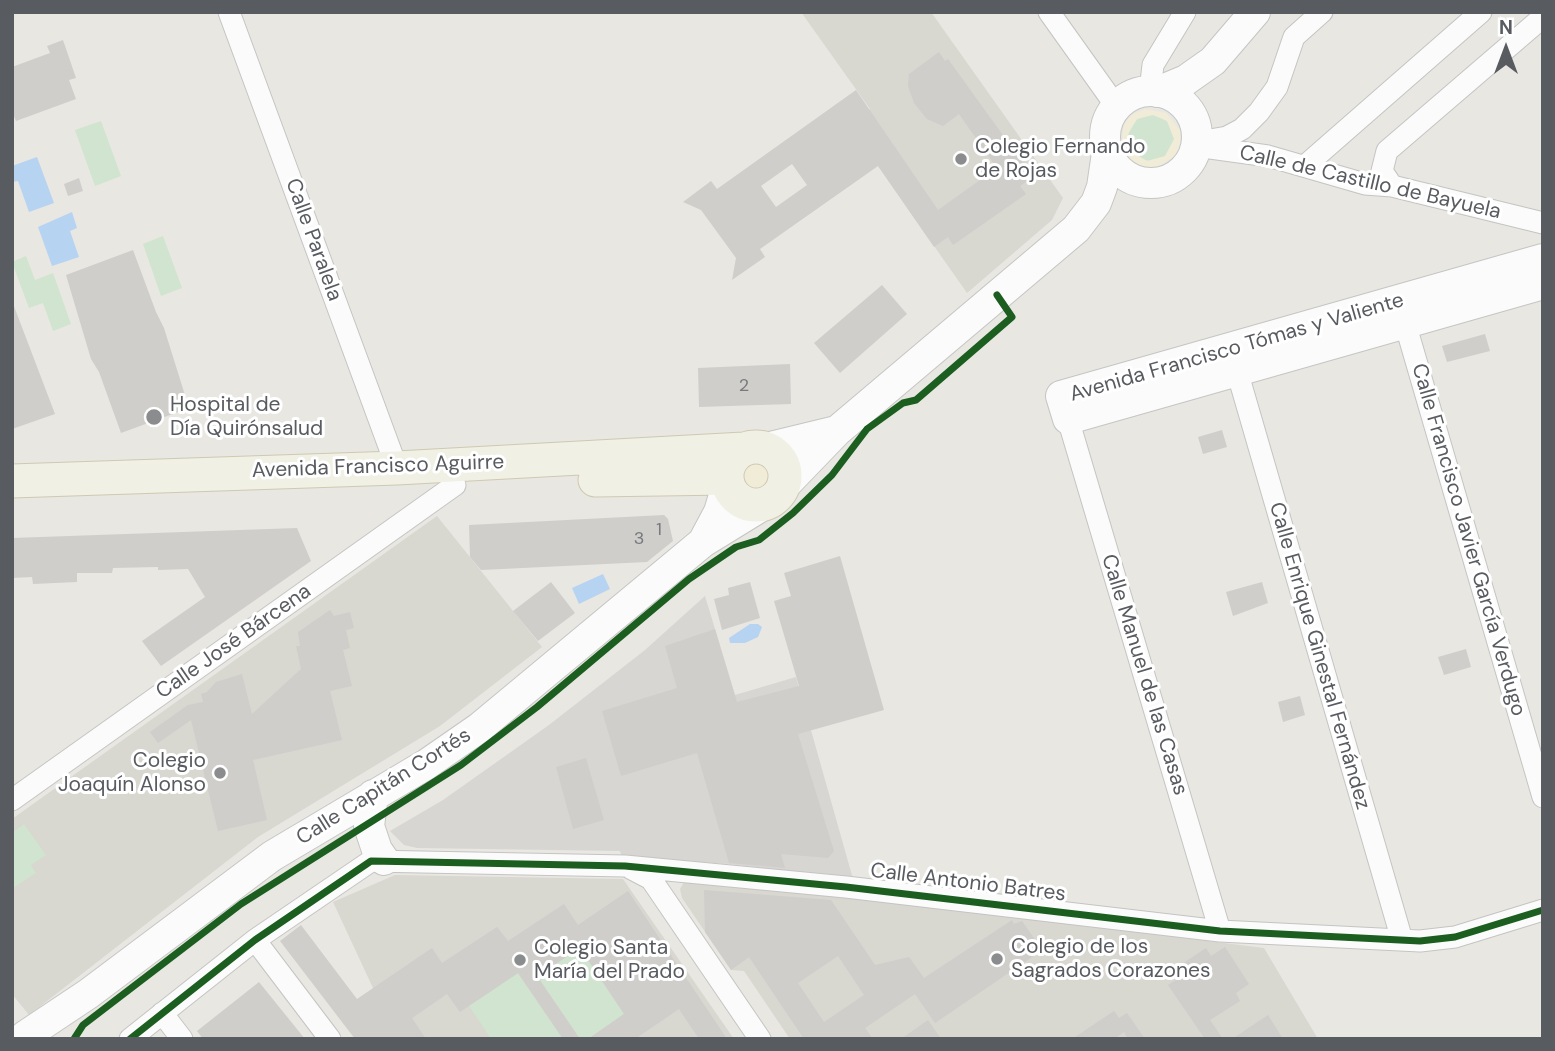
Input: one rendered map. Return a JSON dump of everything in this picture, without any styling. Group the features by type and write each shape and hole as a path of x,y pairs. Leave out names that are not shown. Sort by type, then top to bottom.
{"main road":[{"path":"1116,106 1132,95 1153,91 1200,72 1237,37 1255,12"},
{"name":"Calle Capitán Cortés","path":"1063,240 1147,183 1163,182 1178,174 1190,162 1213,80 1237,37"},
{"path":"1153,91 1180,102 1196,136"},
{"name":"Calle Capitán Cortés","path":"20,1036 88,994 211,900 321,824 427,764 479,728 703,542 776,495 837,431 1082,223 1096,203 1105,176 1105,128 1116,106"},
{"path":"1107,153 1121,173 1147,183"},
{"name":"Avenida Francisco Tómas y Valiente","path":"1543,259 1061,396 1068,419 1543,284"},
{"name":"Calle Capitán Cortés","path":"703,542 719,512 731,461 755,449 837,431"},
{"name":"Avenida Francisco Aguirre","path":"12,481 397,468 755,449"},
{"path":"728,480 741,501 754,505 776,495 783,464 755,449"},
{"name":"Avenida Francisco Aguirre","path":"12,500 686,476 728,480"},
{"path":"373,795 369,827 377,850 377,861"},
{"path":"321,824 346,836 377,861"},
{"name":"Calle Capitán Cortés","path":"60,1039 72,1014 88,994"}],"street":[{"name":"Calle Paralela","path":"229,12 397,468"},
{"path":"1049,12 1116,106"},
{"path":"1153,91 1153,65 1185,12"},
{"path":"1196,136 1210,140 1227,137 1242,129 1259,112 1277,87 1294,37 1322,12"},
{"path":"1307,164 1481,12"},
{"path":"1392,186 1382,171 1387,151 1543,17"},
{"name":"Calle de Castillo de Bayuela","path":"1196,136 1307,164 1357,182 1392,186 1543,223"},
{"name":"Calle Francisco Javier García Verdugo","path":"1405,323 1543,797"},
{"name":"Calle Enrique Ginestal Fernández","path":"1237,371 1402,940"},
{"name":"Calle Manuel de las Casas","path":"1068,419 1220,931"},
{"name":"Calle José Bárcena","path":"12,800 455,485"},
{"path":"130,1039 255,940 377,861"},
{"name":"Calle Antonio Batres","path":"377,861 625,866 846,887 1220,931 1402,940 1455,937 1543,910"},
{"path":"625,866 651,880 760,1039"},
{"path":"255,940 330,1039"},
{"path":"162,1013 182,1039"}],"shaded area":[{"name":"Colegio Fernando de Rojas","path":"801,12 931,12 1063,198 1052,220 967,293 878,166 863,114 870,109"},
{"name":"Colegio Joaquín Alonso","path":"437,516 542,647 440,726 258,837 29,1015 12,994 12,819"},
{"path":"705,596 735,695 796,677 853,879 729,864 622,857 620,851 417,848 404,845 390,831 443,800 549,725 645,650"},
{"name":"Colegio Santa María del Prado","path":"395,875 623,879 734,1039 409,1039 373,988 333,902"},
{"name":"Colegio de los Sagrados Corazones","path":"684,882 849,896 1264,948 1318,1039 790,1039 744,971 731,970 682,898 680,889"}],"green space":[{"path":"1151,115 1167,122 1174,138 1167,154 1151,161 1135,154 1128,138 1135,122"},
{"path":"101,121 121,176 95,186 75,130"},
{"path":"163,236 182,288 161,296 143,244"},
{"path":"26,256 35,280 53,273 71,324 53,331 43,303 29,308 12,262"},
{"path":"24,824 46,855 31,865 36,873 12,889 12,833"},
{"path":"580,948 624,1014 588,1039 580,1039 537,976"},
{"path":"518,973 563,1039 491,1039 469,1006"}],"sand":[{"path":"1145,109 1166,113 1180,130 1176,155 1158,167 1142,167 1133,163 1121,145 1124,123 1133,114","holes":["1153,115 1167,121 1174,139 1165,156 1147,161 1132,152 1128,134 1137,119"]},
{"path":"758,459 769,464 774,475 769,486 758,491 747,486 742,475 747,464"}],"water":[{"path":"37,157 54,203 29,212 18,181 12,182 12,166"},
{"path":"72,212 77,228 70,231 79,257 52,266 38,227"},
{"path":"603,574 610,589 579,604 572,588"},
{"path":"750,624 762,627 758,637 745,643 730,643 729,638"}],"building":[{"path":"63,40 76,78 69,80 76,99 16,121 12,111 12,67 50,53 47,46"},
{"path":"939,52 945,61 948,59 1033,177 1020,186 1026,194 953,245 948,237 934,247 878,166 760,249 765,257 732,280 736,258 701,210 683,202 711,181 717,189 856,90 938,210 997,168 959,114 943,126 927,119 914,103 908,86 909,74","holes":["792,164 807,185 776,207 761,186"]},
{"path":"79,178 83,191 68,196 64,184"},
{"path":"133,250 164,328 189,408 121,433 99,372 91,359 66,275"},
{"path":"882,285 907,314 840,373 814,343"},
{"path":"12,301 55,414 12,429"},
{"path":"1485,334 1490,351 1447,362 1442,346"},
{"path":"790,364 791,404 699,407 698,368"},
{"path":"1222,430 1227,447 1203,454 1198,437"},
{"path":"664,515 668,519 673,541 647,562 481,570 470,557 469,525"},
{"path":"297,528 311,561 161,666 142,641 205,597 188,569 113,568 112,573 77,573 77,582 33,584 32,577 12,578 12,538"},
{"path":"840,556 884,710 798,734 834,851 828,858 781,854 785,868 729,863 697,753 621,776 602,711 677,688 665,646 715,629 737,702 799,686 774,601 791,596 784,573"},
{"path":"551,582 575,613 538,641 513,611"},
{"path":"750,582 760,618 722,630 714,599 729,595 728,588"},
{"path":"1262,582 1268,603 1233,616 1226,592"},
{"path":"330,610 334,616 350,612 354,628 346,630 350,648 343,650 352,686 330,691 342,740 253,760 267,820 218,831 191,720 158,743 150,732 188,705 203,702 201,694 207,692 216,682 242,674 252,714 301,669 296,646 300,646 298,632"},
{"path":"1466,649 1471,667 1444,675 1438,657"},
{"path":"1300,696 1305,715 1283,722 1278,702"},
{"path":"586,758 604,820 573,829 556,767"},
{"path":"704,890 831,900 875,965 909,957 924,978 1012,920 1014,924 1022,921 1040,947 1033,952 1035,955 935,1023 915,994 865,1028 873,1039 804,1039 749,957 731,970 705,932","holes":["838,956 864,995 824,1022 798,983"]},
{"path":"628,891 727,1039 699,1039 679,1009 635,1039 588,1039 624,1014 580,948 537,976 580,1039 563,1039 518,973 460,1012 447,994 412,1018 426,1039 355,1039 280,941 301,925 357,999 432,948 442,963 497,927 508,941 564,904 578,925"},
{"path":"1225,947 1249,984 1236,993 1240,1001 1210,1020 1223,1039 1205,1039 1168,985 1179,978 1173,970 1206,948 1211,956"},
{"path":"259,982 305,1039 203,1039 197,1031"},
{"path":"1114,1011 1119,1018 1127,1013 1145,1039 1128,1039 1124,1032 1114,1039 1072,1039"},
{"path":"1268,1015 1283,1039 1232,1039"},
{"path":"928,1020 941,1039 901,1039"}],"cycle path":[{"path":"74,1039 83,1025 241,904 461,765 537,707 689,579 736,547 759,540 793,513 832,475 867,429 903,403 916,400 1012,317 997,295"},
{"path":"130,1039 255,940 371,861 625,866 846,887 1220,931 1420,941 1455,937 1543,910"}],"place":[{"name":"Colegio Fernando de Rojas","path":"961,159"},
{"name":"Hospital de Día Quirónsalud","path":"154,417"},
{"name":"Colegio Joaquín Alonso","path":"220,773"},
{"name":"Colegio de los Sagrados Corazones","path":"997,959"},
{"name":"Colegio Santa María del Prado","path":"520,960"}]}
